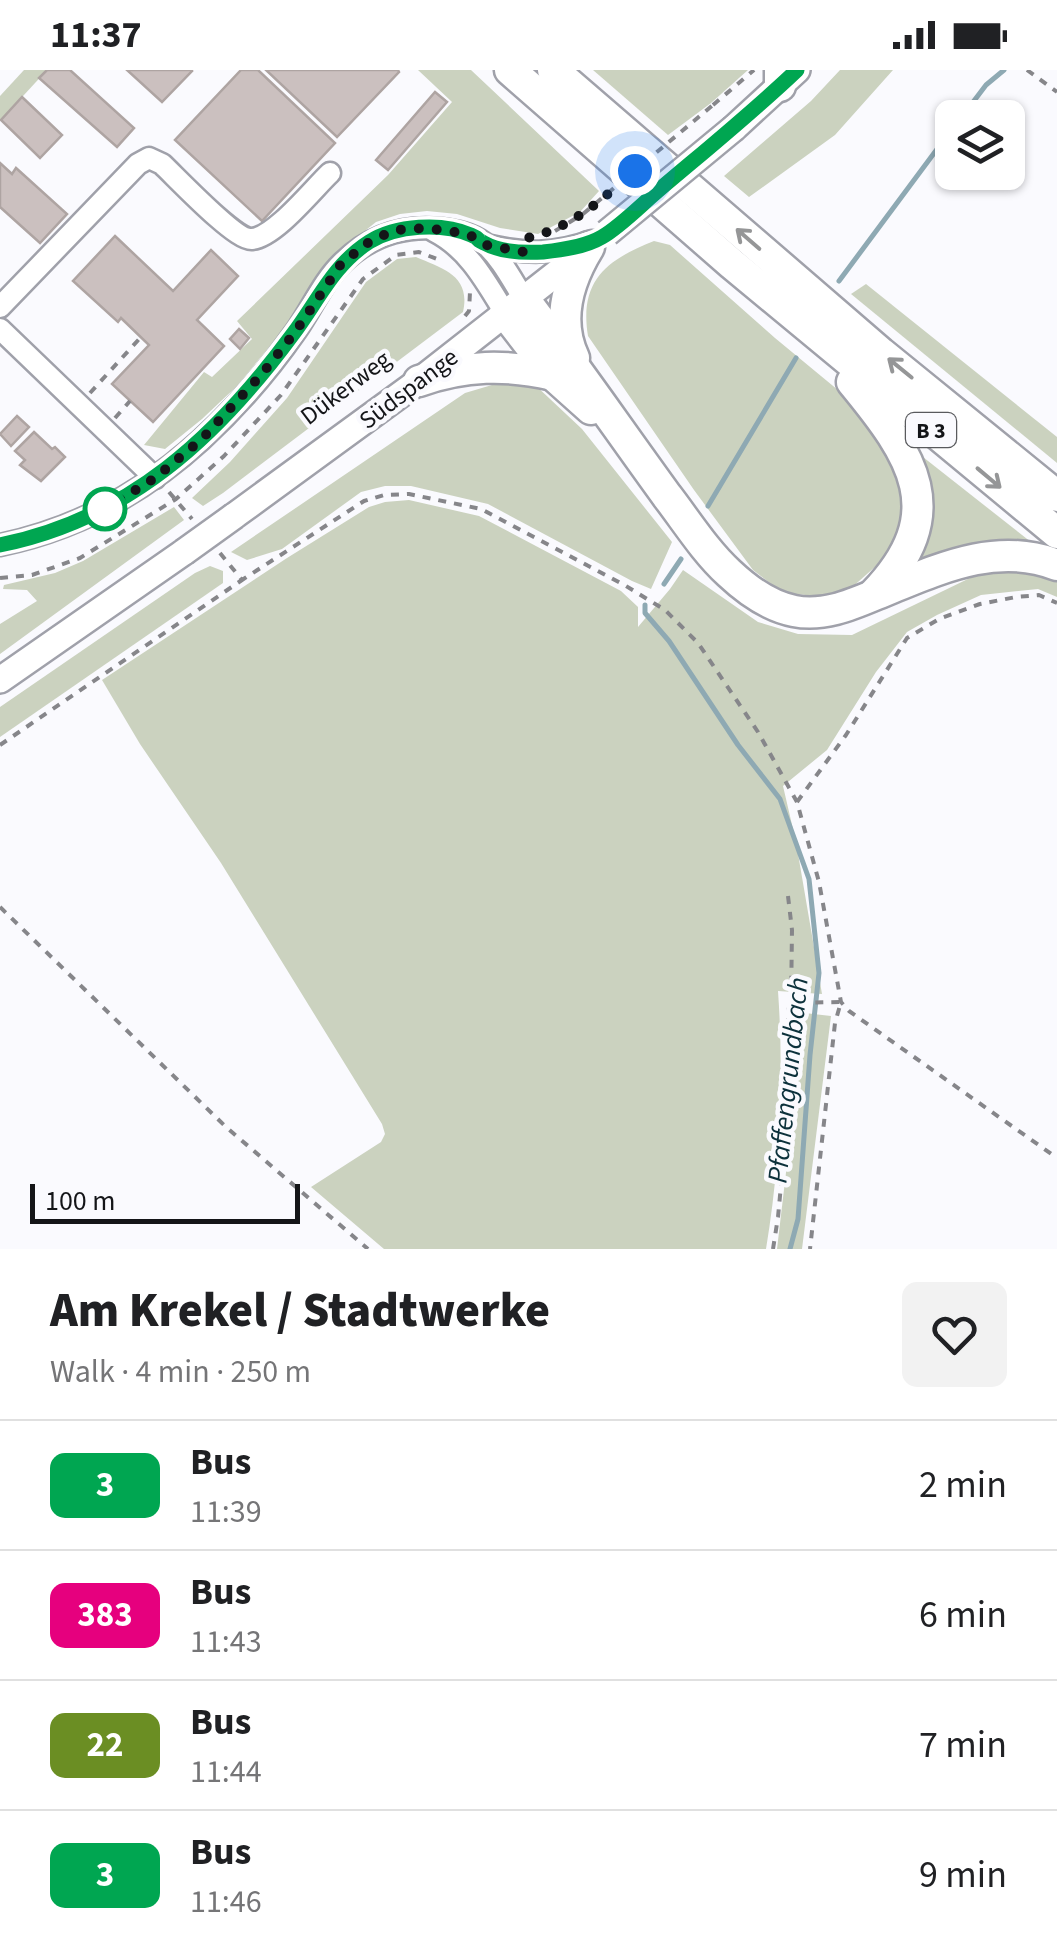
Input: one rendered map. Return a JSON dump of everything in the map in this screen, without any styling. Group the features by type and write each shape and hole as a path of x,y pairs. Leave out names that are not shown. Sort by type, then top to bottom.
{"highway":[{"name":"B 3","path":"510,70 806,327 1057,534"},
{"name":"B 3","path":"553,70 881,353 1057,496"},
{"path":"567,375 570,350 565,324 566,296 575,270 599,239"},
{"path":"515,306 567,375 630,445 726,571 760,598 794,611 810,612 846,606 932,572 984,557 1028,556 1057,565"},
{"name":"B 3","path":"806,327 894,435 914,478 918,500 910,540 889,578 872,596"},
{"path":"419,382 461,369 492,366 567,375"}],"main road":[{"name":"Südspange","path":"0,680 419,382 734,128 778,74"}],"street":[{"path":"0,307 138,164 149,158 162,164 240,237 249,240 276,227 330,172"},
{"path":"0,545 79,522 111,507 155,478 202,439 262,374 341,264 380,236 406,228 468,234 486,245 498,259 515,306"},
{"path":"427,228 460,249 487,283 515,306"},
{"path":"486,245 517,252 544,252 599,239"},
{"path":"0,328 155,478"}],"path":[{"path":"1027,70 1057,92"},
{"path":"553,232 583,214 714,106 778,74"},
{"name":"Dükerweg","path":"0,578 32,575 80,558 176,498 224,456 281,395 363,279 396,255 419,252 453,268"},
{"path":"462,320 469,310 470,291 487,283"},
{"path":"80,404 141,337"},
{"path":"0,745 242,580 364,501 384,495 410,494 480,509 665,610 698,643 758,732 797,802 819,882 841,1002 835,1023 810,1249"},
{"path":"176,498 196,524"},
{"path":"219,552 242,580"},
{"path":"797,802 846,735 907,638 939,619 980,604 1016,596 1039,596 1057,603"},
{"path":"772,1249 791,1079 788,1018 792,930 788,896"},
{"path":"0,907 226,1128 368,1249"},
{"path":"791,1003 841,1002 1057,1158"}],"green space":[{"path":"24,70 47,70 0,121 0,96"},
{"path":"418,70 471,70 599,191 580,212 538,234 500,228 457,214 427,211 376,222 341,250 316,279 288,324 237,386 165,449 144,445 204,372 212,377 252,339 237,321 388,175 452,102"},
{"path":"593,70 748,70 668,135"},
{"path":"840,70 893,70 835,135 749,197 724,176 811,101"},
{"path":"654,241 670,245 844,395 893,460 904,483 904,514 894,542 876,566 849,590 829,597 783,593 753,570 588,336 588,301 600,275 622,256"},
{"path":"416,257 445,270 459,282 463,312 223,493 203,506 192,498 287,398 366,282 397,259"},
{"path":"866,284 1057,437 1057,463 851,294"},
{"path":"502,382 533,383 582,429 672,542 651,589 488,504 411,486 385,486 361,492 282,549 247,560 231,552 465,393"},
{"path":"909,446 1036,546 899,580"},
{"path":"409,500 479,516 621,591 638,607 638,627 683,570 758,622 798,634 852,635 1000,567 1057,578 1057,597 1038,589 981,595 907,632 876,672 827,750 783,786 822,994 778,991 780,1120 766,1249 384,1249 311,1187 381,1142 385,1134 382,1124 221,863 140,744 102,680 369,507"},
{"path":"174,507 184,520 0,654 0,624 37,601 27,590 3,589 4,585 55,573 83,561"},
{"path":"210,566 223,571 223,583 0,737 0,707"},
{"path":"796,1012 831,1016 802,1249 777,1249 797,1079"}],"building":[{"path":"47,70 70,70 134,128 117,147 39,78"},
{"path":"127,70 191,70 192,71 162,102"},
{"path":"241,70 258,70 335,143 262,221 175,140"},
{"path":"266,70 398,70 399,72 337,137"},
{"path":"435,92 447,102 388,170 376,160"},
{"path":"22,97 62,135 40,158 1,120"},
{"path":"0,163 12,174 16,168 67,214 40,243 0,207"},
{"path":"115,236 173,291 211,250 238,276 197,320 224,346 153,422 112,384 149,345 73,281"},
{"path":"239,329 249,338 240,349 230,339"},
{"path":"17,416 29,427 11,446 0,434"},
{"path":"34,432 65,457 41,481 20,465 25,460 15,451"}],"waterway":[{"name":"Pfaffengrundbach","path":"975,100 1004,70"},
{"name":"Pfaffengrundbach","path":"839,281 935,152"},
{"name":"Pfaffengrundbach","path":"708,506 796,358"},
{"name":"Pfaffengrundbach","path":"664,584 681,559"},
{"name":"Pfaffengrundbach","path":"645,605 645,613 780,799 809,879 819,973 798,1219 790,1249"}],"bus line":[{"name":"3","path":"0,545 79,522 111,507 155,478 202,439 246,393 296,331 330,277 369,242 395,230 416,227 468,234 486,245 517,252 564,249 602,238 797,70"}],"route":[{"path":"105,509 155,478 202,439 262,374 341,264 369,242 395,230 416,227 468,234 486,245 524,252 527,238 553,232 583,214 635,171"}]}
